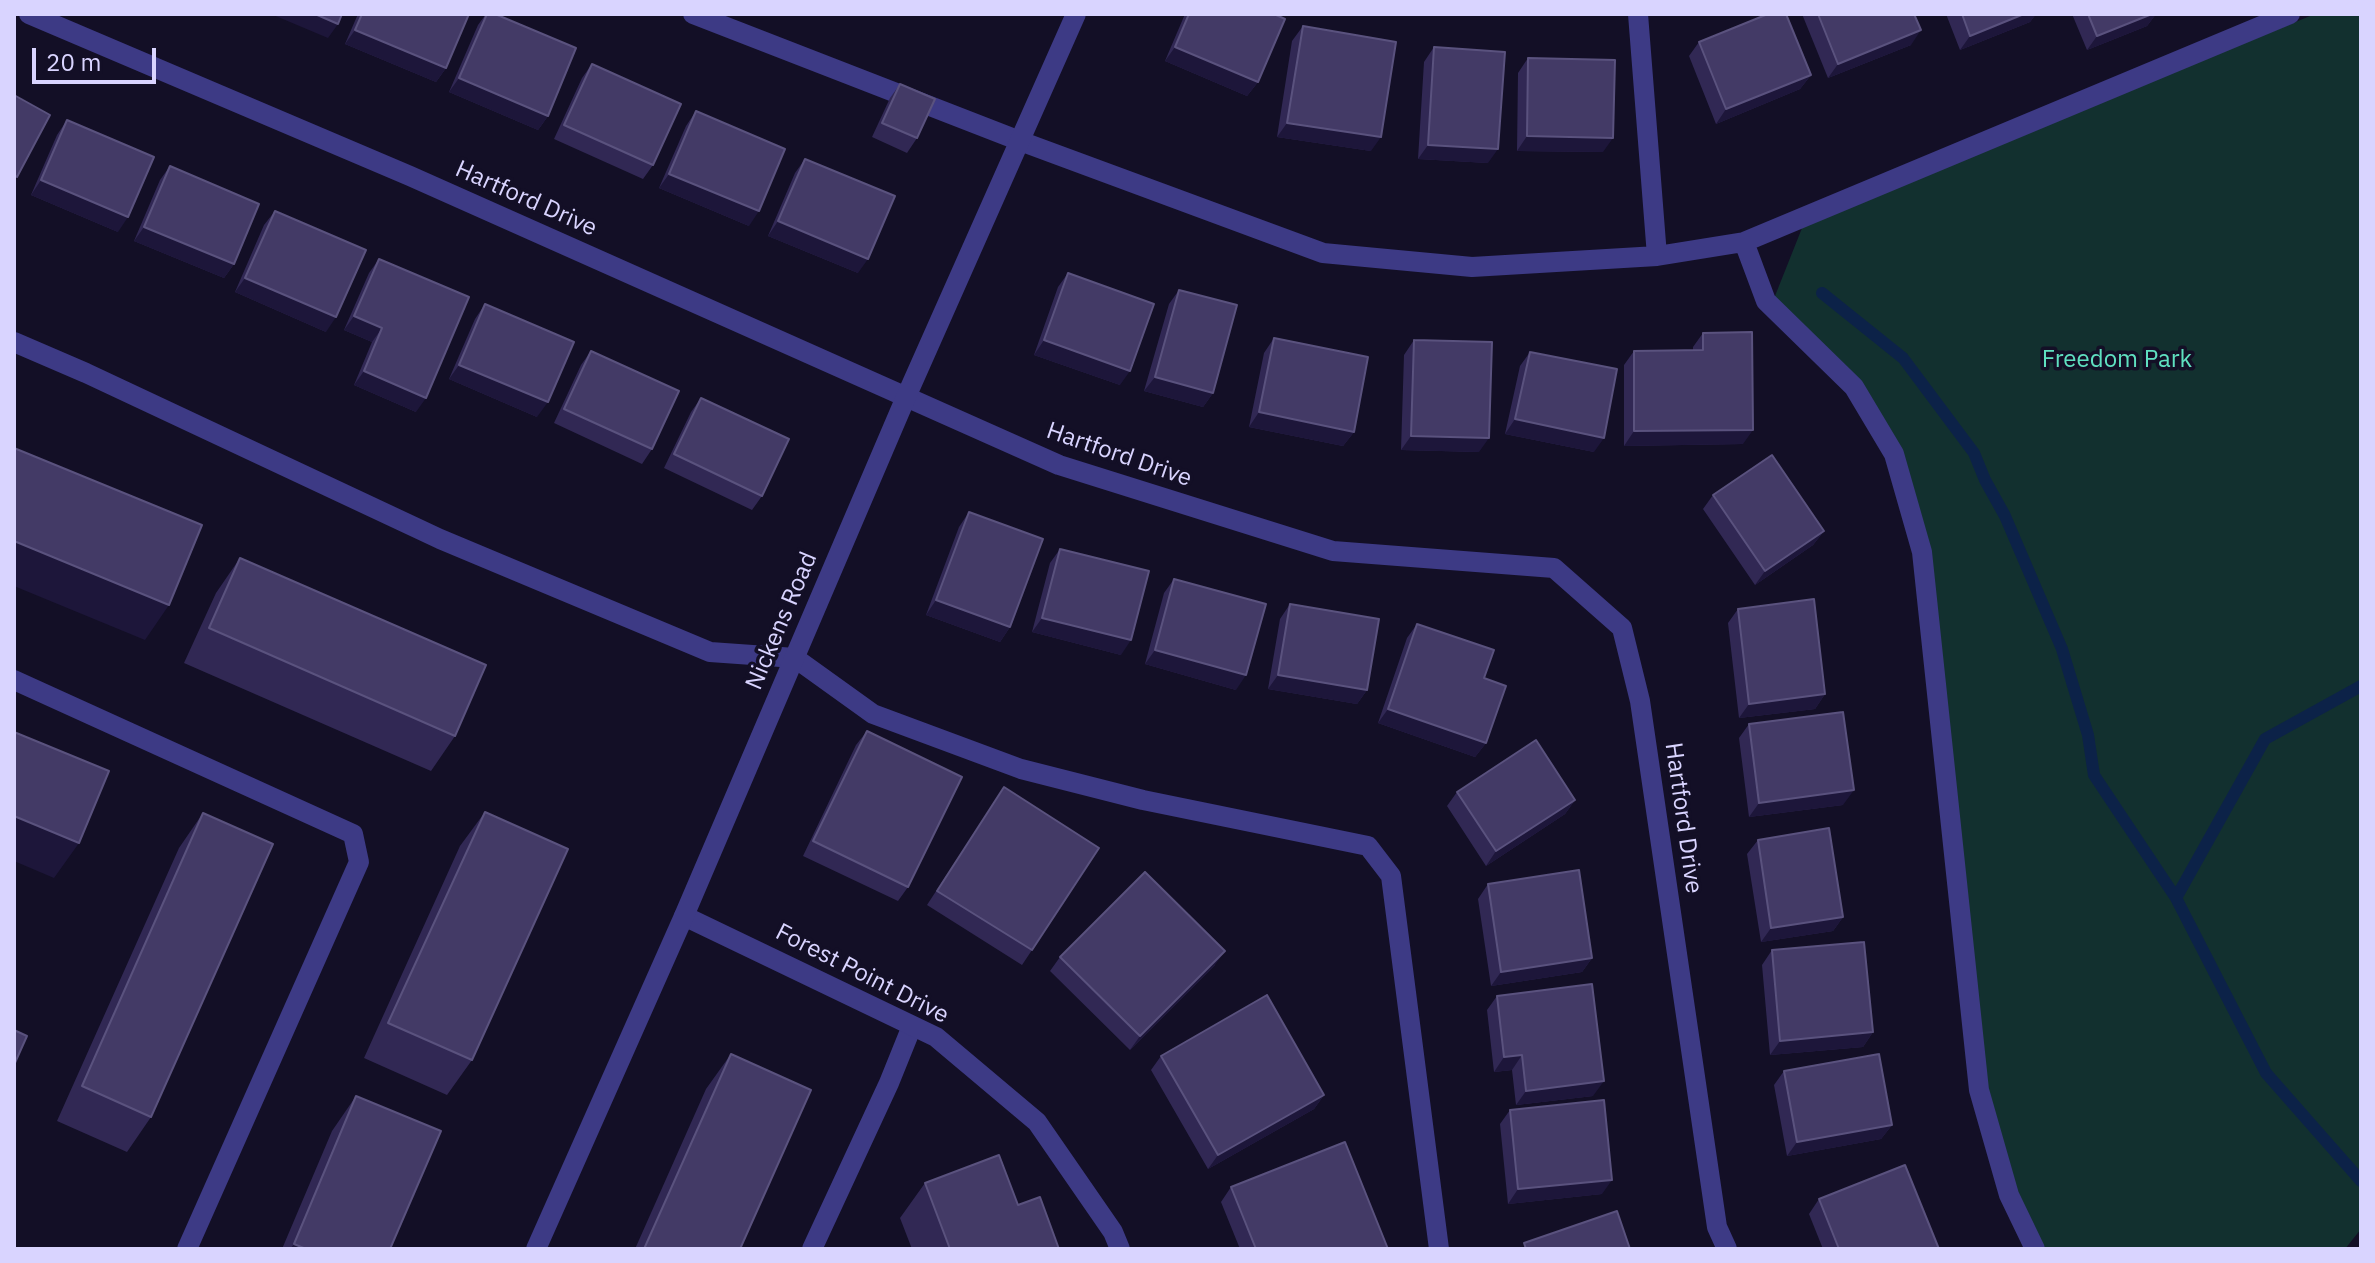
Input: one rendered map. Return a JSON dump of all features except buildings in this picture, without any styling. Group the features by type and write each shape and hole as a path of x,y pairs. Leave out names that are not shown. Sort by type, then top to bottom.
{"street":[{"name":"Hartford Drive","path":"29,14 410,176 1059,465 1333,551 1554,568 1622,628 1640,701 1717,1227 1727,1249"},
{"path":"693,14 1020,141 1323,253 1472,267 1657,256 1744,242 2290,14"},
{"name":"Nickens Road","path":"536,1249 1076,14"},
{"path":"1638,14 1657,256"},
{"path":"1744,242 1766,301 1854,387 1894,454 1922,552 1979,1090 2009,1195 2035,1249"},
{"path":"14,342 440,539 710,652 795,658 873,714 1021,769 1143,800 1368,846 1391,876 1439,1249"},
{"path":"14,680 353,834 359,862 187,1249"},
{"name":"Forest Point Drive","path":"684,916 936,1037 1037,1122 1113,1232 1120,1249"},
{"path":"812,1249 912,1026"}],"green space":[{"name":"Freedom Park","path":"2315,14 2361,14 2361,1229 2345,1249 2042,1249 1997,1167 1924,560 1881,429 1773,301 1804,223"}],"waterway":[{"path":"1822,293 1903,358 1974,453 2005,516 2062,649 2088,735 2094,775 2176,898 2266,1073 2361,1181"},
{"path":"2176,898 2265,739 2361,686"}]}
